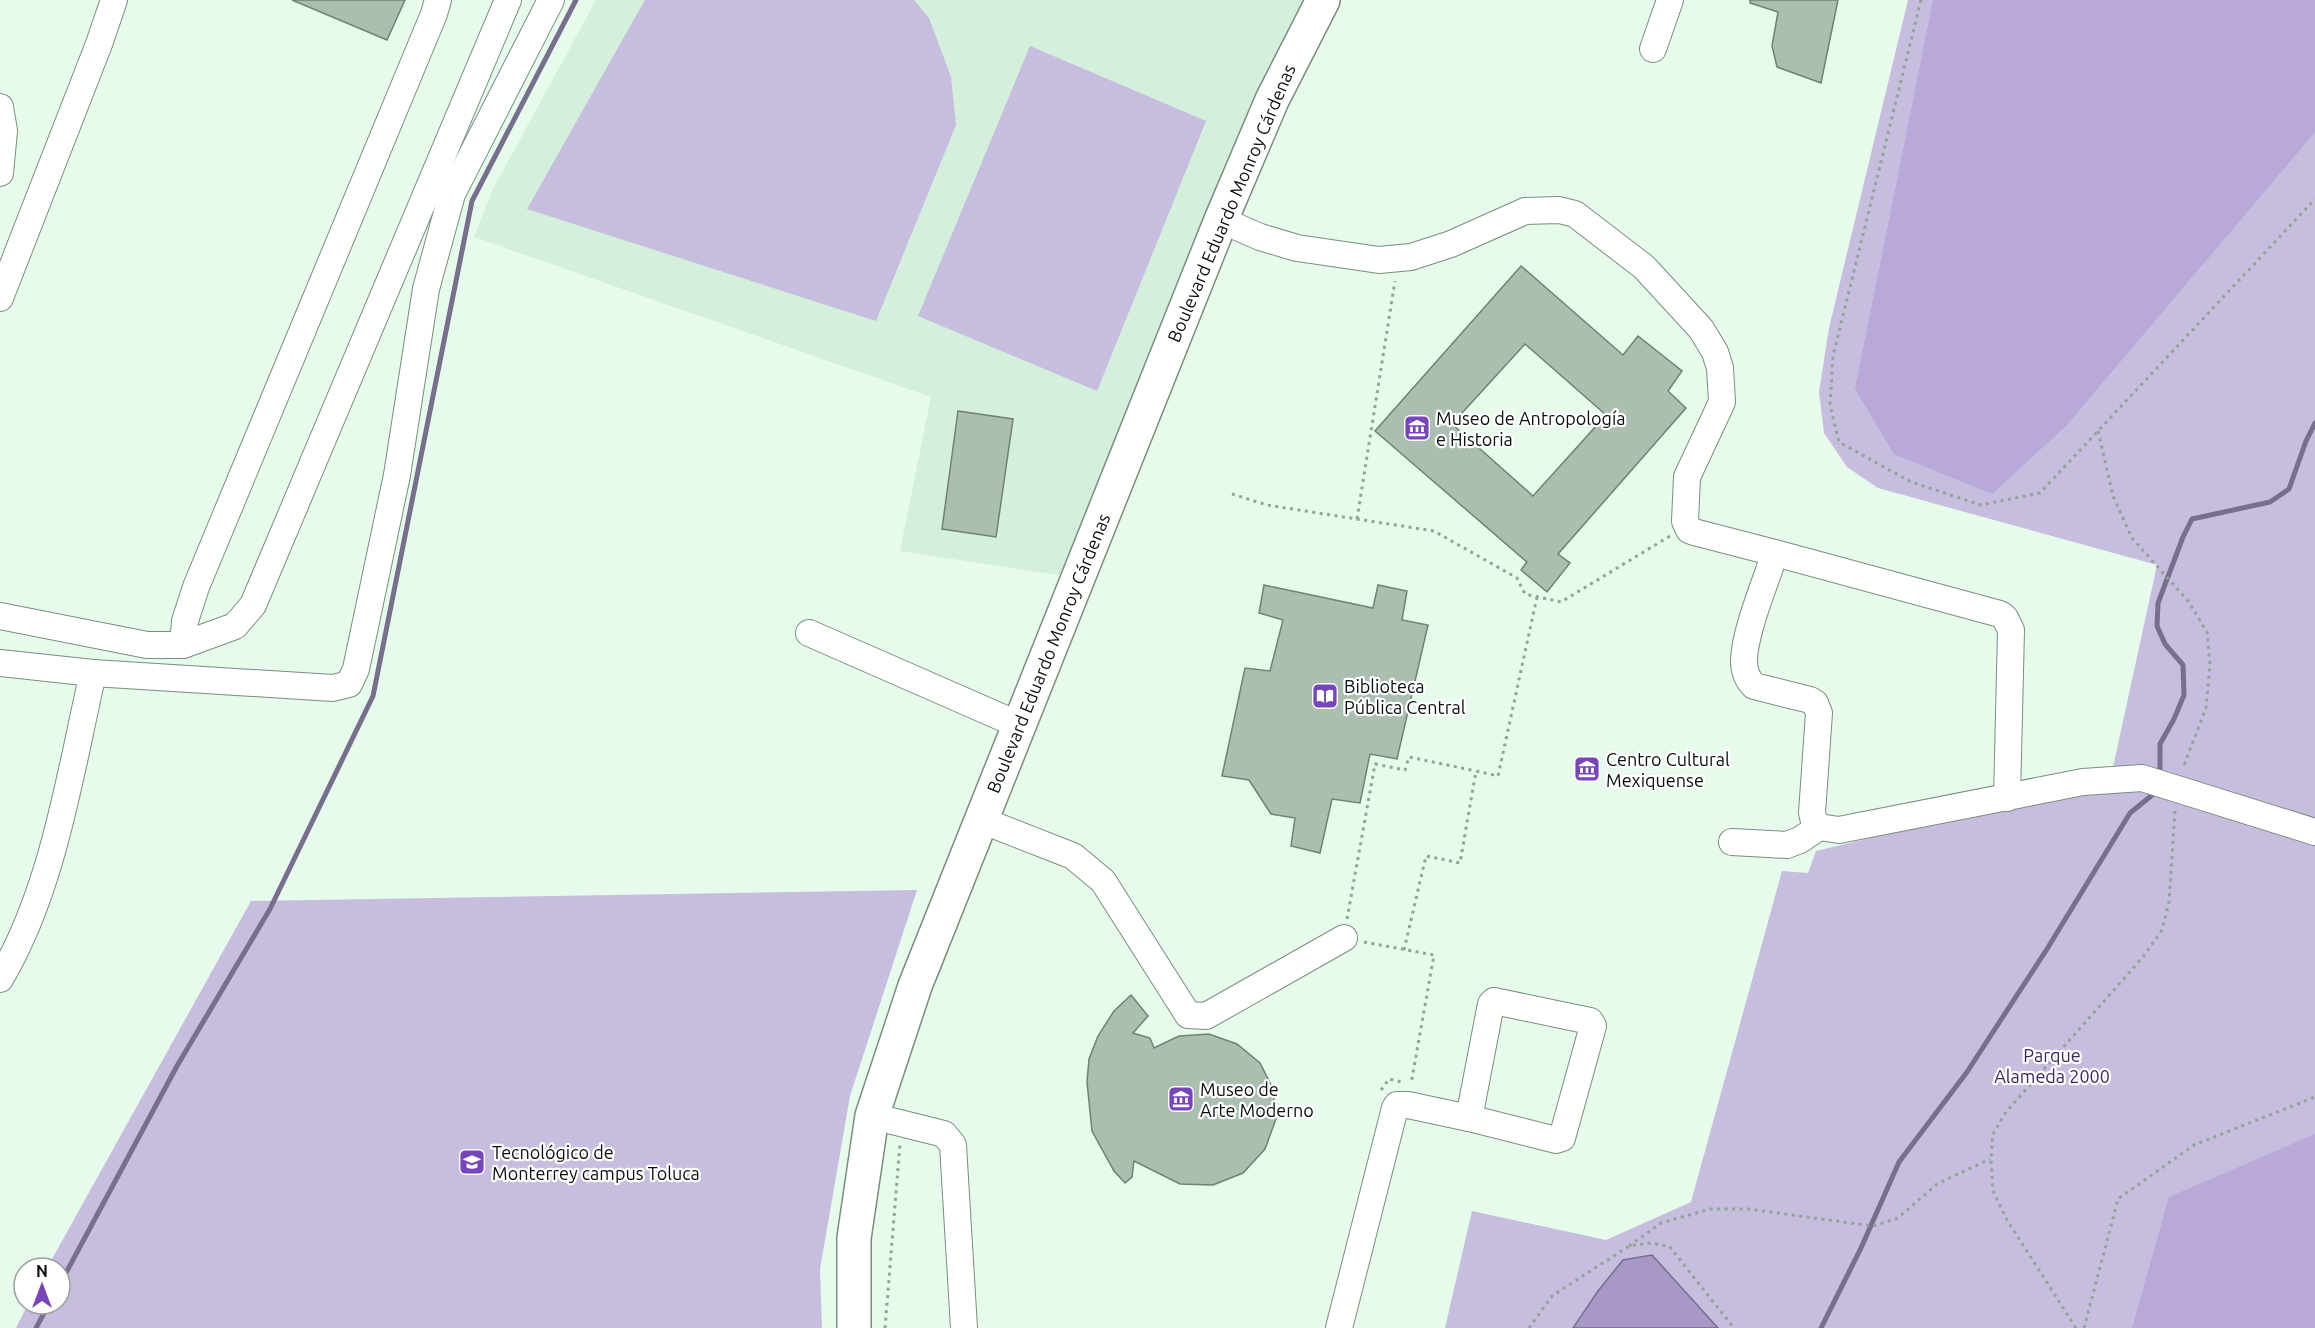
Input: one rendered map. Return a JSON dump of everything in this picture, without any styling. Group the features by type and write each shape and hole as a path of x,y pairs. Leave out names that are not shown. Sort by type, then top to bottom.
{"main road":[{"name":"Boulevard Eduardo Monroy Cárdenas","path":"854,1328 854,1238 872,1116 915,986 1221,220 1272,100 1323,0"}],"street":[{"path":"0,298 95,55 114,0"},
{"path":"183,645 185,621 196,587 430,25 438,0"},
{"path":"0,616 147,645 183,645 235,626 253,605 508,0"},
{"path":"0,663 93,673 333,688 349,684 353,678 397,475 426,289 452,194 551,0"},
{"path":"1653,49 1670,0"},
{"path":"0,107 4,131 0,173"},
{"path":"1221,220 1260,237 1297,248 1379,260 1412,257 1451,244 1525,211 1560,210 1575,214 1644,267 1701,328 1716,352 1720,368 1722,402 1688,477 1685,496 1687,526 1694,532 2000,614 2006,618 2011,630 2007,798"},
{"path":"1775,553 1747,642 1744,661 1746,674 1754,686 1810,700 1818,707 1812,813 1819,827 1839,831 2083,782 2142,778 2315,832"},
{"path":"809,633 1019,725"},
{"path":"0,979 15,954 48,869 93,673"},
{"path":"981,820 1073,856 1103,881 1188,1015 1206,1016 1344,938"},
{"path":"1732,842 1787,845 1800,840 1819,827"},
{"path":"1339,1328 1397,1105 1408,1105 1469,1118 1556,1140 1562,1138 1593,1026 1588,1020 1497,1000 1491,1004 1469,1118"},
{"path":"872,1116 944,1134 953,1145 964,1328"}],"path":[{"path":"1920,0 1833,356 1830,405 1839,442 1911,482 1982,505 2040,494 2315,199"},
{"path":"1357,519 1398,258"},
{"path":"2076,1328 2007,1220 1994,1191 1991,1159 1993,1134 2006,1112 2143,957 2162,930 2169,902 2176,787 2206,708 2210,664 2207,632 2188,601 2132,538 2113,496 2098,431"},
{"path":"1232,494 1267,505 1434,531 1517,578 1525,594 1562,602 1687,526"},
{"path":"1411,1084 1434,955 1344,938 1375,764 1406,770 1409,757 1498,776 1537,597"},
{"path":"1404,950 1426,856 1460,863 1476,771"},
{"path":"2084,1328 2118,1199 2194,1145 2315,1097"},
{"path":"885,1328 900,1142"},
{"path":"1529,1328 1552,1296 1660,1223 1710,1209 1748,1209 1873,1226 1898,1218 1937,1184 1991,1159"},
{"path":"1629,1246 1651,1243 1669,1246 1734,1328"}],"shaded area":[{"path":"596,0 1308,0 1065,576 900,551 931,397 474,237 493,189"},
{"path":"1933,0 2315,0 2315,132 2066,426 1992,494 1894,454 1855,389"},
{"path":"2315,1134 2315,1328 2132,1328 2169,1197"},
{"path":"1652,1255 1718,1328 1573,1328 1623,1260"}],"green space":[{"path":"645,0 914,0 929,18 951,77 956,125 876,321 527,209"},
{"name":"Parque Alameda 2000","path":"1908,0 2315,0 2315,1328 1445,1328 1472,1211 1606,1240 1691,1202 1782,871 1808,873 1816,851 2110,781 2157,565 1878,488 1847,467 1824,433 1819,392 1829,328"},
{"path":"1030,46 1206,121 1097,391 918,316"},
{"name":"Tecnológico de Monterrey campus Toluca","path":"917,890 850,1096 820,1269 822,1328 16,1328 22,1316 72,1316 72,1256 54,1256 251,901"}],"building":[{"path":"292,0 405,0 387,40"},
{"path":"1750,0 1838,0 1821,83 1777,67 1772,46 1778,12 1750,3"},
{"name":"Museo de Antropología e Historia","path":"1521,266 1623,355 1638,336 1682,371 1668,391 1686,408 1558,554 1570,563 1547,592 1521,570 1527,562 1375,431","holes":["1525,344 1606,415 1533,496 1452,424"]},
{"path":"958,411 1013,419 996,537 942,529"},
{"name":"Biblioteca Pública Central","path":"1264,585 1373,608 1378,585 1407,591 1402,620 1428,625 1397,759 1370,754 1360,803 1332,799 1320,853 1291,846 1295,818 1271,814 1249,780 1222,776 1245,668 1270,671 1283,620 1259,613"},
{"name":"Museo de Arte Moderno","path":"1131,995 1148,1016 1133,1033 1150,1038 1154,1048 1179,1036 1209,1034 1237,1044 1260,1063 1273,1089 1276,1119 1265,1149 1243,1173 1213,1185 1180,1184 1134,1161 1132,1177 1125,1183 1114,1171 1092,1131 1087,1082 1089,1059 1098,1036 1114,1011"}],"waterway":[{"path":"72,1262 177,1066 270,909 373,696 472,201 576,0"},
{"path":"2160,769 2160,744 2184,695 2183,665 2165,644 2157,626 2158,603 2183,537 2192,519 2270,502 2289,489 2315,423"},
{"path":"1821,1328 1861,1248 1899,1162 1967,1072 2047,949 2130,813 2156,792"},
{"path":"36,1328 42,1316"}],"place":[{"name":"Museo de Antropología e Historia","path":"1417,428"},
{"name":"Biblioteca Pública Central","path":"1325,696"},
{"name":"Centro Cultural Mexiquense","path":"1587,769"},
{"name":"Museo de Arte Moderno","path":"1181,1099"},
{"name":"Tecnológico de Monterrey campus Toluca","path":"472,1162"}]}
